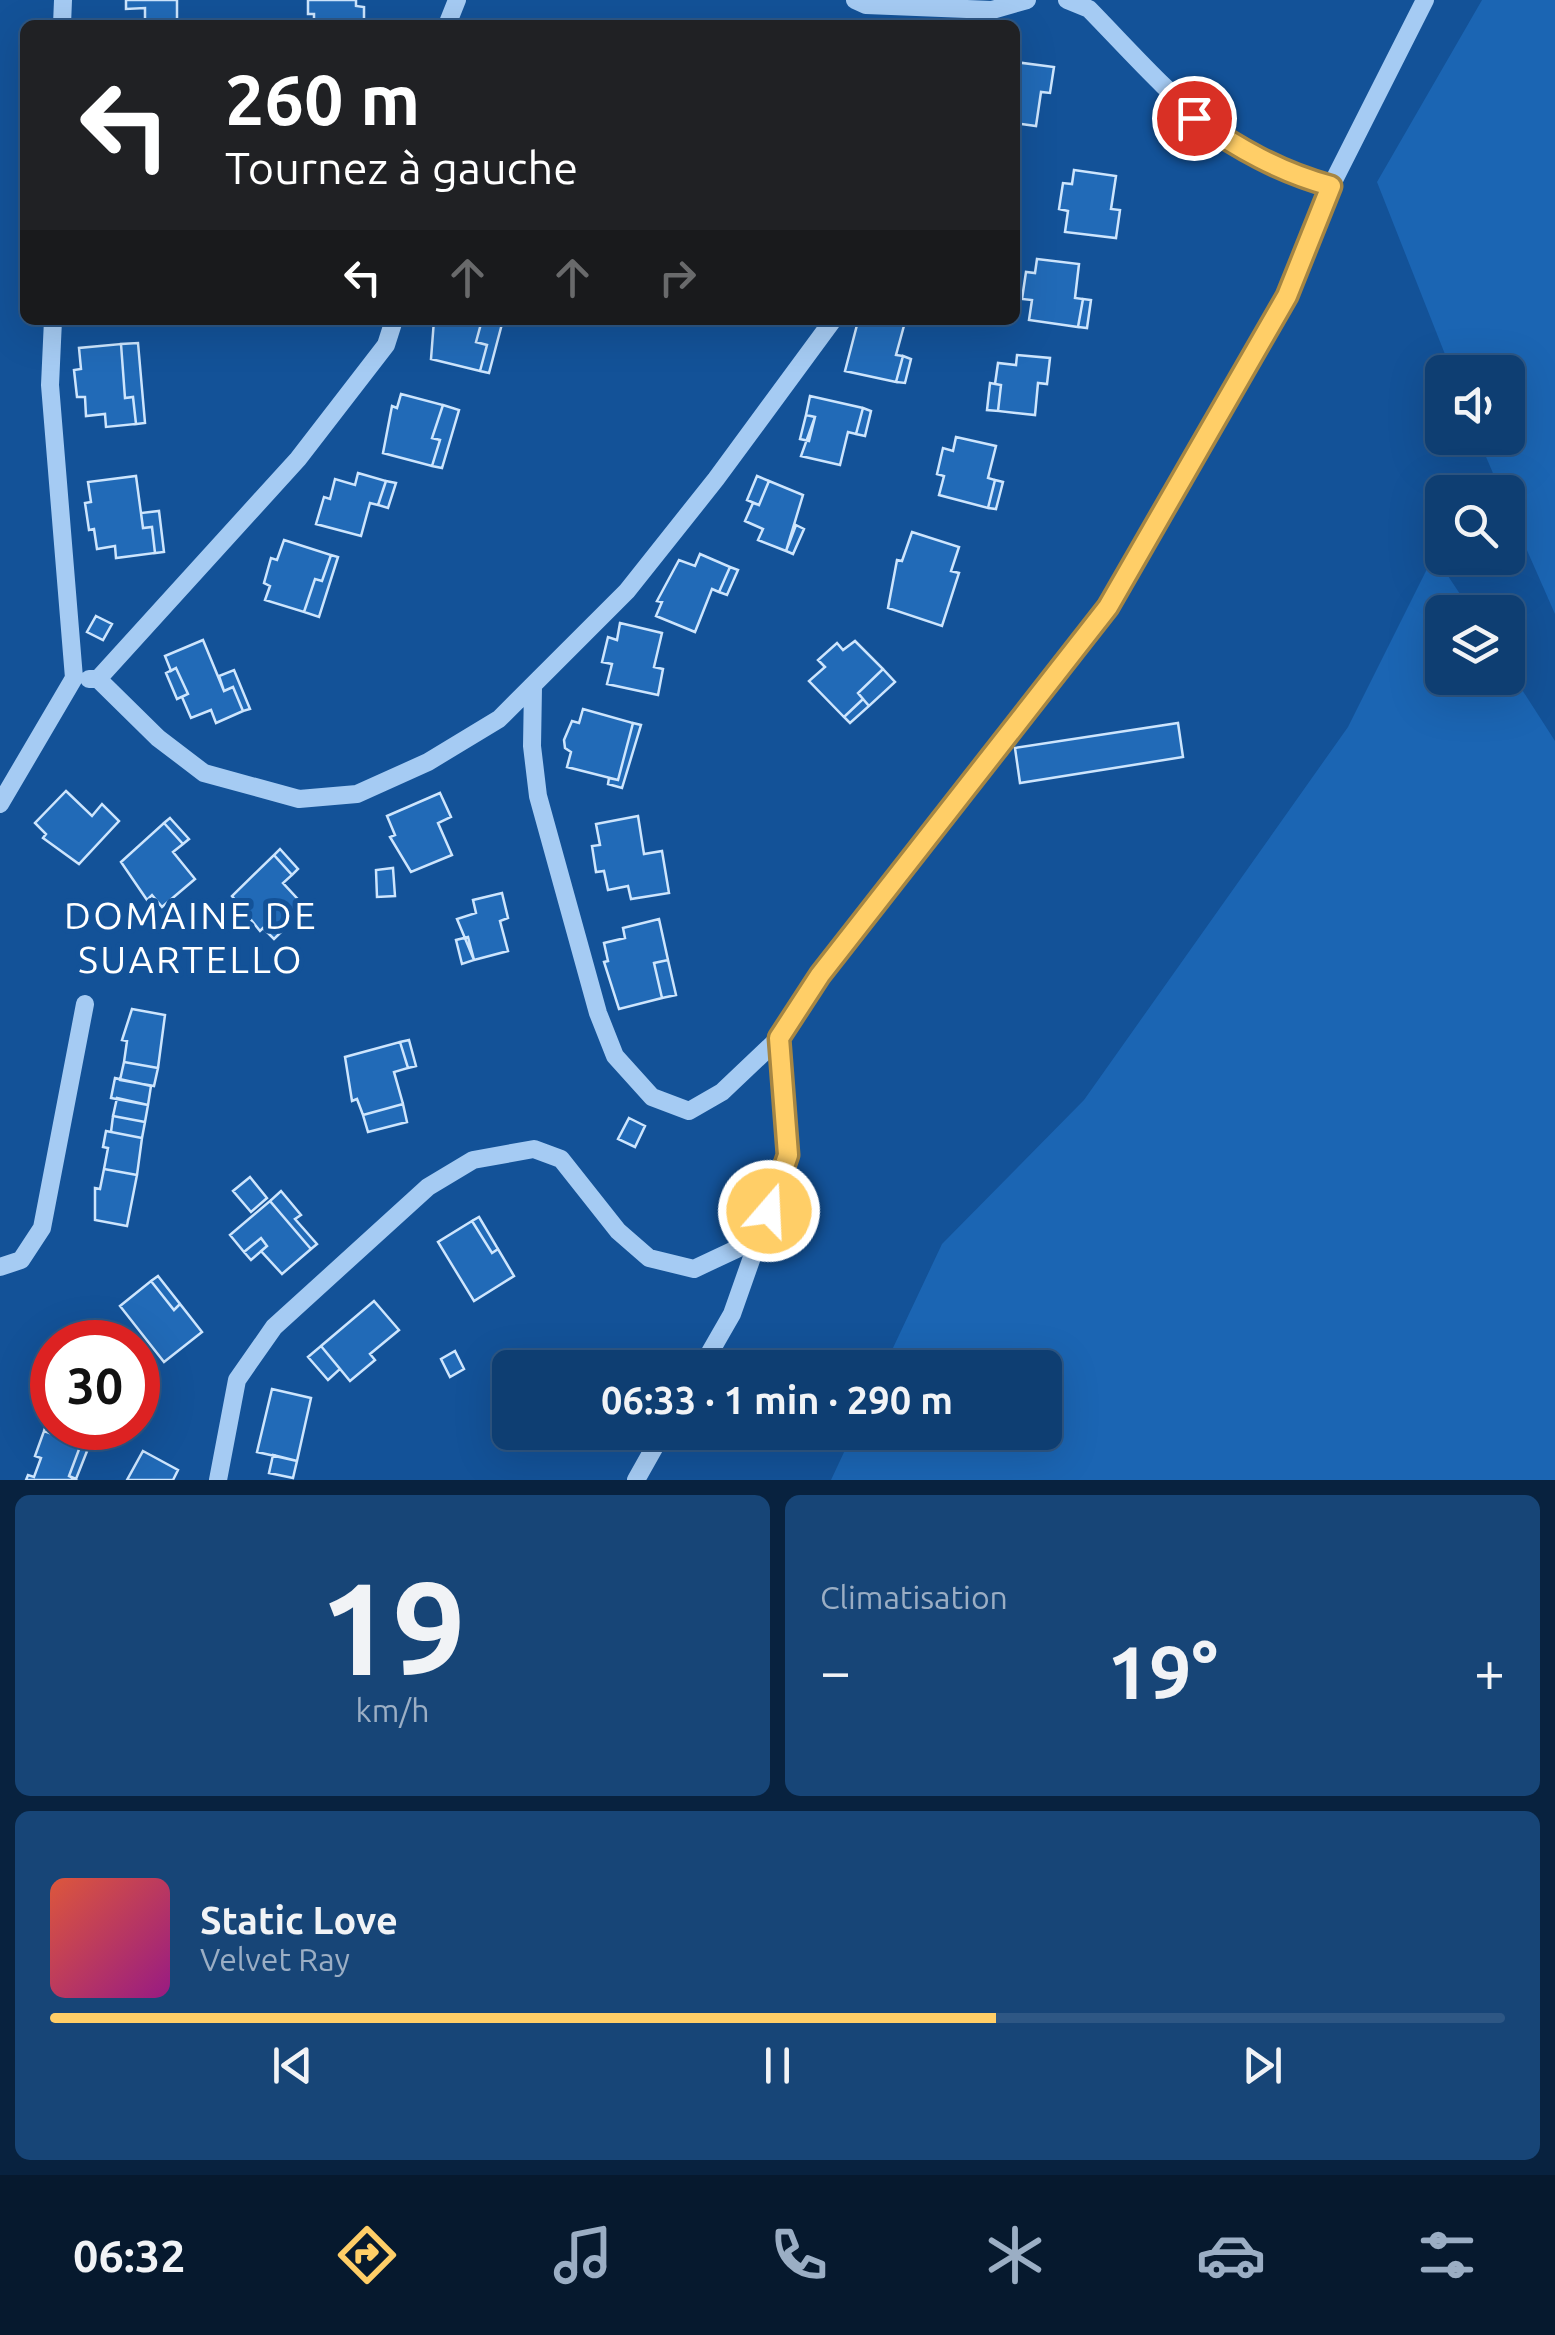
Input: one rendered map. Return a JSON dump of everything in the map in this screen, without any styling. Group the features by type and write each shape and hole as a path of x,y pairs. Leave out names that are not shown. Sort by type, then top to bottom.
{"street":[{"path":"855,0 866,6 990,18 1027,0"},
{"path":"1067,0 1088,9 1194,118 1288,174 1331,186"},
{"path":"533,687 532,746 538,796 598,1013 615,1056 652,1097 689,1111 722,1092 779,1038 820,975 1108,607 1287,296 1331,186 1424,0"},
{"path":"0,804 74,678 50,384 53,325"},
{"path":"98,680 298,459 386,344 392,325"},
{"path":"74,678 98,680 158,738 204,773 299,799 357,794 428,762 499,719 627,591 716,479 829,325"},
{"path":"0,1266 22,1260 42,1228 85,1004"},
{"path":"711,1350 732,1314 788,1155 779,1038"},
{"path":"218,1480 237,1380 274,1326 428,1187 473,1160 534,1149 561,1159 618,1231 649,1258 694,1269 760,1238"},
{"path":"636,1480 653,1450"}],"shaded area":[{"path":"1482,0 1555,0 1555,614 1525,546 1525,475 1494,475 1485,455 1525,455 1525,355 1445,355 1377,182"},
{"path":"1425,573 1447,575 1461,595 1425,595 1425,695 1525,694 1555,741 1555,1480 831,1480 845,1450 1062,1450 1062,1350 892,1350 942,1244 1084,1100 1348,727"}],"building":[{"path":"126,0 177,0 177,20 145,20 145,8 126,9"},
{"path":"308,0 356,0 356,6 364,7 364,20 314,20 314,14 308,14"},
{"path":"1020,63 1054,67 1050,93 1041,92 1036,126 1020,124"},
{"path":"1074,170 1116,176 1111,209 1120,210 1116,238 1065,232 1068,211 1059,209 1063,183 1072,184"},
{"path":"1037,259 1079,264 1075,298 1083,299 1078,327 1029,320 1032,300 1022,299 1026,272 1035,273"},
{"path":"1083,299 1091,300 1087,328 1078,327"},
{"path":"434,325 481,325 476,342 487,345 480,371 431,359"},
{"path":"481,325 502,325 489,373 480,371 487,345 476,342"},
{"path":"857,325 904,325 896,355 903,356 896,382 845,371"},
{"path":"138,343 145,423 136,424 133,397 125,398 121,344"},
{"path":"121,344 125,398 133,397 136,424 106,427 105,414 86,416 85,397 77,397 74,370 81,369 79,348"},
{"path":"1017,355 1050,358 1047,384 1038,383 1035,415 998,411 998,363 1016,365"},
{"path":"903,356 911,359 905,383 896,382"},
{"path":"990,383 1001,385 998,411 987,410"},
{"path":"401,394 443,405 432,438 440,440 432,466 383,453 392,406 397,408"},
{"path":"810,396 863,408 856,434 848,432 840,465 801,456 815,417 806,415"},
{"path":"443,405 459,410 442,468 432,466 440,440 432,438"},
{"path":"863,408 871,411 865,436 856,434"},
{"path":"806,415 815,417 809,441 800,439"},
{"path":"956,437 996,446 988,478 995,480 988,508 939,495 944,476 937,474 943,448 953,451"},
{"path":"358,473 386,481 378,505 370,503 361,536 316,524 324,497 330,499 335,479 355,485"},
{"path":"136,476 143,528 152,527 155,553 116,558 115,546 97,549 94,529 89,530 85,503 91,502 88,482"},
{"path":"757,476 769,481 759,505 747,500"},
{"path":"995,480 1003,482 996,509 988,508"},
{"path":"386,481 396,483 388,508 378,505"},
{"path":"769,481 803,495 786,551 758,540 763,529 745,521 753,503 759,505"},
{"path":"159,511 164,552 155,553 152,527 143,528 141,513"},
{"path":"796,525 804,529 793,554 786,551"},
{"path":"912,532 959,547 951,571 959,573 942,626 888,608 897,560 902,561"},
{"path":"284,540 331,555 322,581 315,579 304,612 265,600 270,586 264,583 271,558 277,560"},
{"path":"700,554 730,567 719,592 712,589 695,632 656,616 662,602 657,601 679,560 695,566"},
{"path":"331,555 338,557 319,617 304,612 315,579 322,581"},
{"path":"730,567 738,570 727,595 719,592"},
{"path":"96,616 112,624 103,640 87,632"},
{"path":"620,623 662,633 654,667 663,669 658,695 607,684 612,664 602,662 608,637 617,640"},
{"path":"203,640 224,691 233,687 243,711 216,723 211,710 191,718 182,697 188,694 176,668 171,671 165,656"},
{"path":"855,641 883,669 858,693 863,699 844,717 809,681 825,667 818,660 837,643 843,650"},
{"path":"176,668 188,694 177,699 166,673"},
{"path":"883,669 895,682 869,706 858,693"},
{"path":"234,670 250,709 243,711 233,687 224,691 219,676"},
{"path":"863,699 869,706 850,723 844,717"},
{"path":"583,709 633,723 618,780 567,767 571,752 565,748 564,740 572,721 579,723"},
{"path":"633,723 641,725 622,788 608,784 609,778 618,780"},
{"path":"1178,723 1183,757 1020,783 1015,748"},
{"path":"66,791 92,816 102,804 119,821 79,864 43,838 46,834 35,823"},
{"path":"440,793 451,817 438,823 452,855 411,872 390,837 395,835 387,816"},
{"path":"638,816 644,854 662,851 669,893 631,899 628,886 608,890 604,871 596,872 592,846 600,845 596,824"},
{"path":"170,818 189,839 183,844 164,823"},
{"path":"164,823 183,844 173,852 195,879 162,907 152,895 147,900 121,862"},
{"path":"280,849 298,869 292,875 274,855"},
{"path":"274,855 292,875 283,883 306,908 274,939 263,928 260,931 232,896"},
{"path":"393,868 395,896 377,897 376,870"},
{"path":"502,893 508,918 500,921 508,951 474,960 457,919 476,913 473,900"},
{"path":"659,919 668,960 654,963 662,998 619,1009 604,962 608,961 604,943 625,938 623,928"},
{"path":"468,937 474,960 462,964 456,940"},
{"path":"668,960 676,995 662,998 654,963"},
{"path":"132,1009 165,1015 158,1068 124,1062 127,1041 122,1040"},
{"path":"409,1040 416,1066 408,1068 400,1042"},
{"path":"400,1042 408,1068 394,1072 403,1104 363,1115 357,1099 352,1101 345,1057"},
{"path":"124,1062 158,1068 154,1086 120,1080"},
{"path":"115,1078 151,1086 148,1105 111,1098"},
{"path":"117,1098 148,1105 145,1122 113,1116"},
{"path":"403,1104 407,1122 368,1132 363,1115"},
{"path":"113,1116 145,1122 142,1138 111,1132"},
{"path":"629,1118 645,1126 635,1147 618,1139"},
{"path":"106,1131 142,1138 137,1175 104,1169"},
{"path":"104,1169 137,1175 127,1226 95,1220 95,1188 100,1189"},
{"path":"250,1177 267,1198 251,1212 233,1191"},
{"path":"281,1191 301,1215 295,1219 317,1244 311,1249 270,1201"},
{"path":"270,1201 311,1249 282,1274 261,1251 267,1246 261,1238 244,1252 230,1235"},
{"path":"479,1217 498,1249 492,1253 472,1221"},
{"path":"472,1221 492,1253 498,1249 514,1276 474,1301 438,1242"},
{"path":"261,1238 267,1246 251,1260 244,1252"},
{"path":"158,1276 180,1304 174,1310 151,1281"},
{"path":"151,1281 174,1310 180,1304 202,1332 164,1362 160,1357 160,1320 131,1320 120,1306"},
{"path":"374,1301 399,1330 370,1354 375,1360 350,1381 321,1346"},
{"path":"321,1346 340,1369 328,1380 308,1357"},
{"path":"455,1351 464,1369 450,1377 441,1359"},
{"path":"272,1389 311,1398 297,1461 257,1452"},
{"path":"37,1450 79,1450 69,1476 76,1480 26,1480 28,1475 34,1477 41,1458 35,1456"},
{"path":"79,1450 87,1450 76,1479 69,1476"},
{"path":"143,1451 178,1470 173,1480 127,1480"},
{"path":"273,1455 297,1461 293,1478 269,1473"}],"district":[{"name":"DOMAINE DE SUARTELLO","path":"191,938"}],"route":[{"path":"769,1211 788,1155 779,1038 820,975 1108,607 1287,296 1331,186 1288,174 1194,118"}]}
